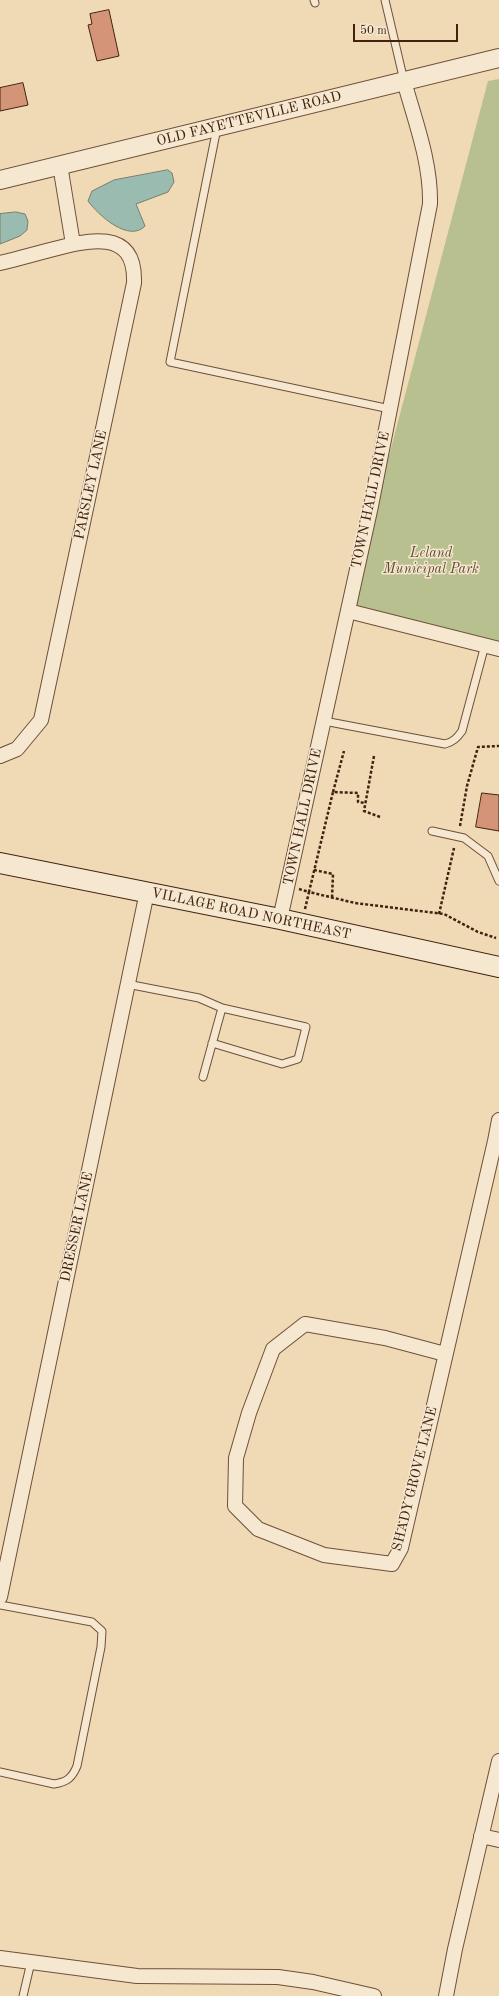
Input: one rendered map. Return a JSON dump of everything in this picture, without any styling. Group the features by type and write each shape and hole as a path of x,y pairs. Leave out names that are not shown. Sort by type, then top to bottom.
{"main road":[{"name":"VILLAGE ROAD NORTHEAST","path":"1,863 302,923 499,967"}],"street":[{"name":"OLD FAYETTEVILLE ROAD","path":"0,180 499,58"},
{"name":"TOWN HALL DRIVE","path":"280,919 348,611 390,409 430,204 430,186 427,167 404,81"},
{"path":"60,165 73,244"},
{"name":"PARSLEY LANE","path":"0,263 73,244 101,241 115,244 124,249 130,257 135,270 134,283 41,720 17,749 0,756"},
{"path":"348,611 499,649"},
{"name":"DRESSER LANE","path":"0,1597 147,892"},
{"name":"SHADY GROVE LANE","path":"445,1354 385,1338 305,1324 273,1349 249,1412 236,1458 235,1506 258,1529 324,1555 392,1564 401,1548 499,1120"},
{"path":"446,1996 499,1761"},
{"path":"482,1836 499,1840"},
{"path":"0,1958 137,1976 278,1977 313,1982 374,1996"}],"lane":[{"path":"385,0 404,81"},
{"path":"218,127 170,362 390,409"},
{"path":"324,721 445,744 450,743 458,738 462,731 485,645"},
{"path":"432,831 464,838 488,856 499,881"},
{"path":"127,984 199,998 222,1008 306,1027 298,1058 282,1064 212,1043"},
{"path":"204,1077 222,1008"},
{"path":"0,1605 92,1622 102,1631 97,1669 77,1766 73,1776 63,1783 54,1784 0,1772"},
{"path":"23,1996 31,1962"}],"path":[{"path":"460,826 467,786 478,747 499,746"},
{"path":"302,923 344,751"},
{"path":"374,756 364,812 380,816"},
{"path":"333,792 358,793 358,802 365,803"},
{"path":"439,914 454,848"},
{"path":"314,870 333,874 332,898"},
{"path":"309,892 355,903 444,914 478,932 496,938"}],"green space":[{"name":"Leland Municipal Park","path":"499,79 499,647 348,611 488,81"}],"water":[{"path":"168,170 172,173 174,182 168,192 136,204 145,226 138,230 131,231 114,225 106,220 88,201 92,191 114,180"},
{"path":"16,212 25,214 28,221 27,230 20,236 0,244 0,214"}],"building":[{"path":"109,10 119,56 97,61 88,25 92,24 90,14"},
{"path":"23,83 28,105 0,111 0,88"},
{"path":"482,793 499,795 499,831 476,827"}]}
